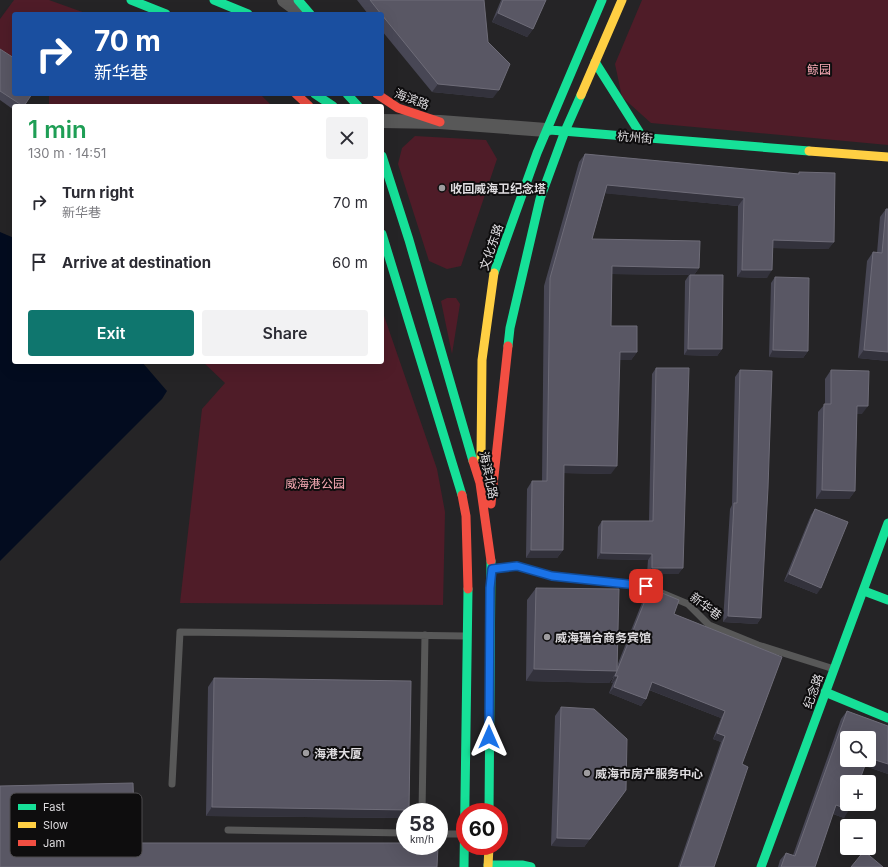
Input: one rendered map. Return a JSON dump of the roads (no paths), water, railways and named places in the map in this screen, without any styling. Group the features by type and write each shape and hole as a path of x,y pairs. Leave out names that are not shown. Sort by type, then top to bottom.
{"main road":[{"path":"131,0 161,12"},
{"path":"214,0 243,12"},
{"path":"298,0 308,12"},
{"name":"文化东路","path":"466,516 480,483 482,360 492,279 546,130 602,0"},
{"path":"468,574 488,537 510,328 540,199 565,131 622,0"},
{"path":"595,62 643,138"},
{"path":"298,96 307,104"},
{"path":"319,96 330,104"},
{"path":"349,96 356,104"},
{"name":"海滨路","path":"379,96 383,101 396,107 440,122"},
{"name":"杭州街","path":"546,130 888,157"},
{"name":"海滨北路","path":"384,162 410,240 480,483 492,569 490,588 489,803"},
{"path":"384,240 460,487 466,516 468,574 464,803"},
{"name":"纪念路","path":"761,867 888,523"},
{"path":"864,591 888,600"},
{"path":"825,692 888,718"},
{"path":"464,855 464,867"},
{"path":"488,855 488,866 522,865 531,867"}],"street":[{"path":"284,0 300,12"},
{"name":"杭州街","path":"384,121 440,122 546,130"}],"lane":[{"name":"新华巷","path":"492,569 517,566 552,576 646,586 688,604 709,625 758,646 834,669"},
{"path":"172,784 180,632 467,636"},
{"path":"422,803 425,635"},
{"path":"228,830 396,833"}],"water":[{"path":"0,232 12,237 12,364 144,364 167,391 162,399 0,561"}],"place":[{"name":"收回威海卫纪念塔","path":"442,188"},
{"name":"威海瑞合商务宾馆","path":"547,637"},
{"name":"海港大厦","path":"306,753"},
{"name":"威海市房产服务中心","path":"587,773"}],"park label":[{"name":"鲸园","path":"819,69"},
{"name":"威海港公园","path":"315,483"}]}
